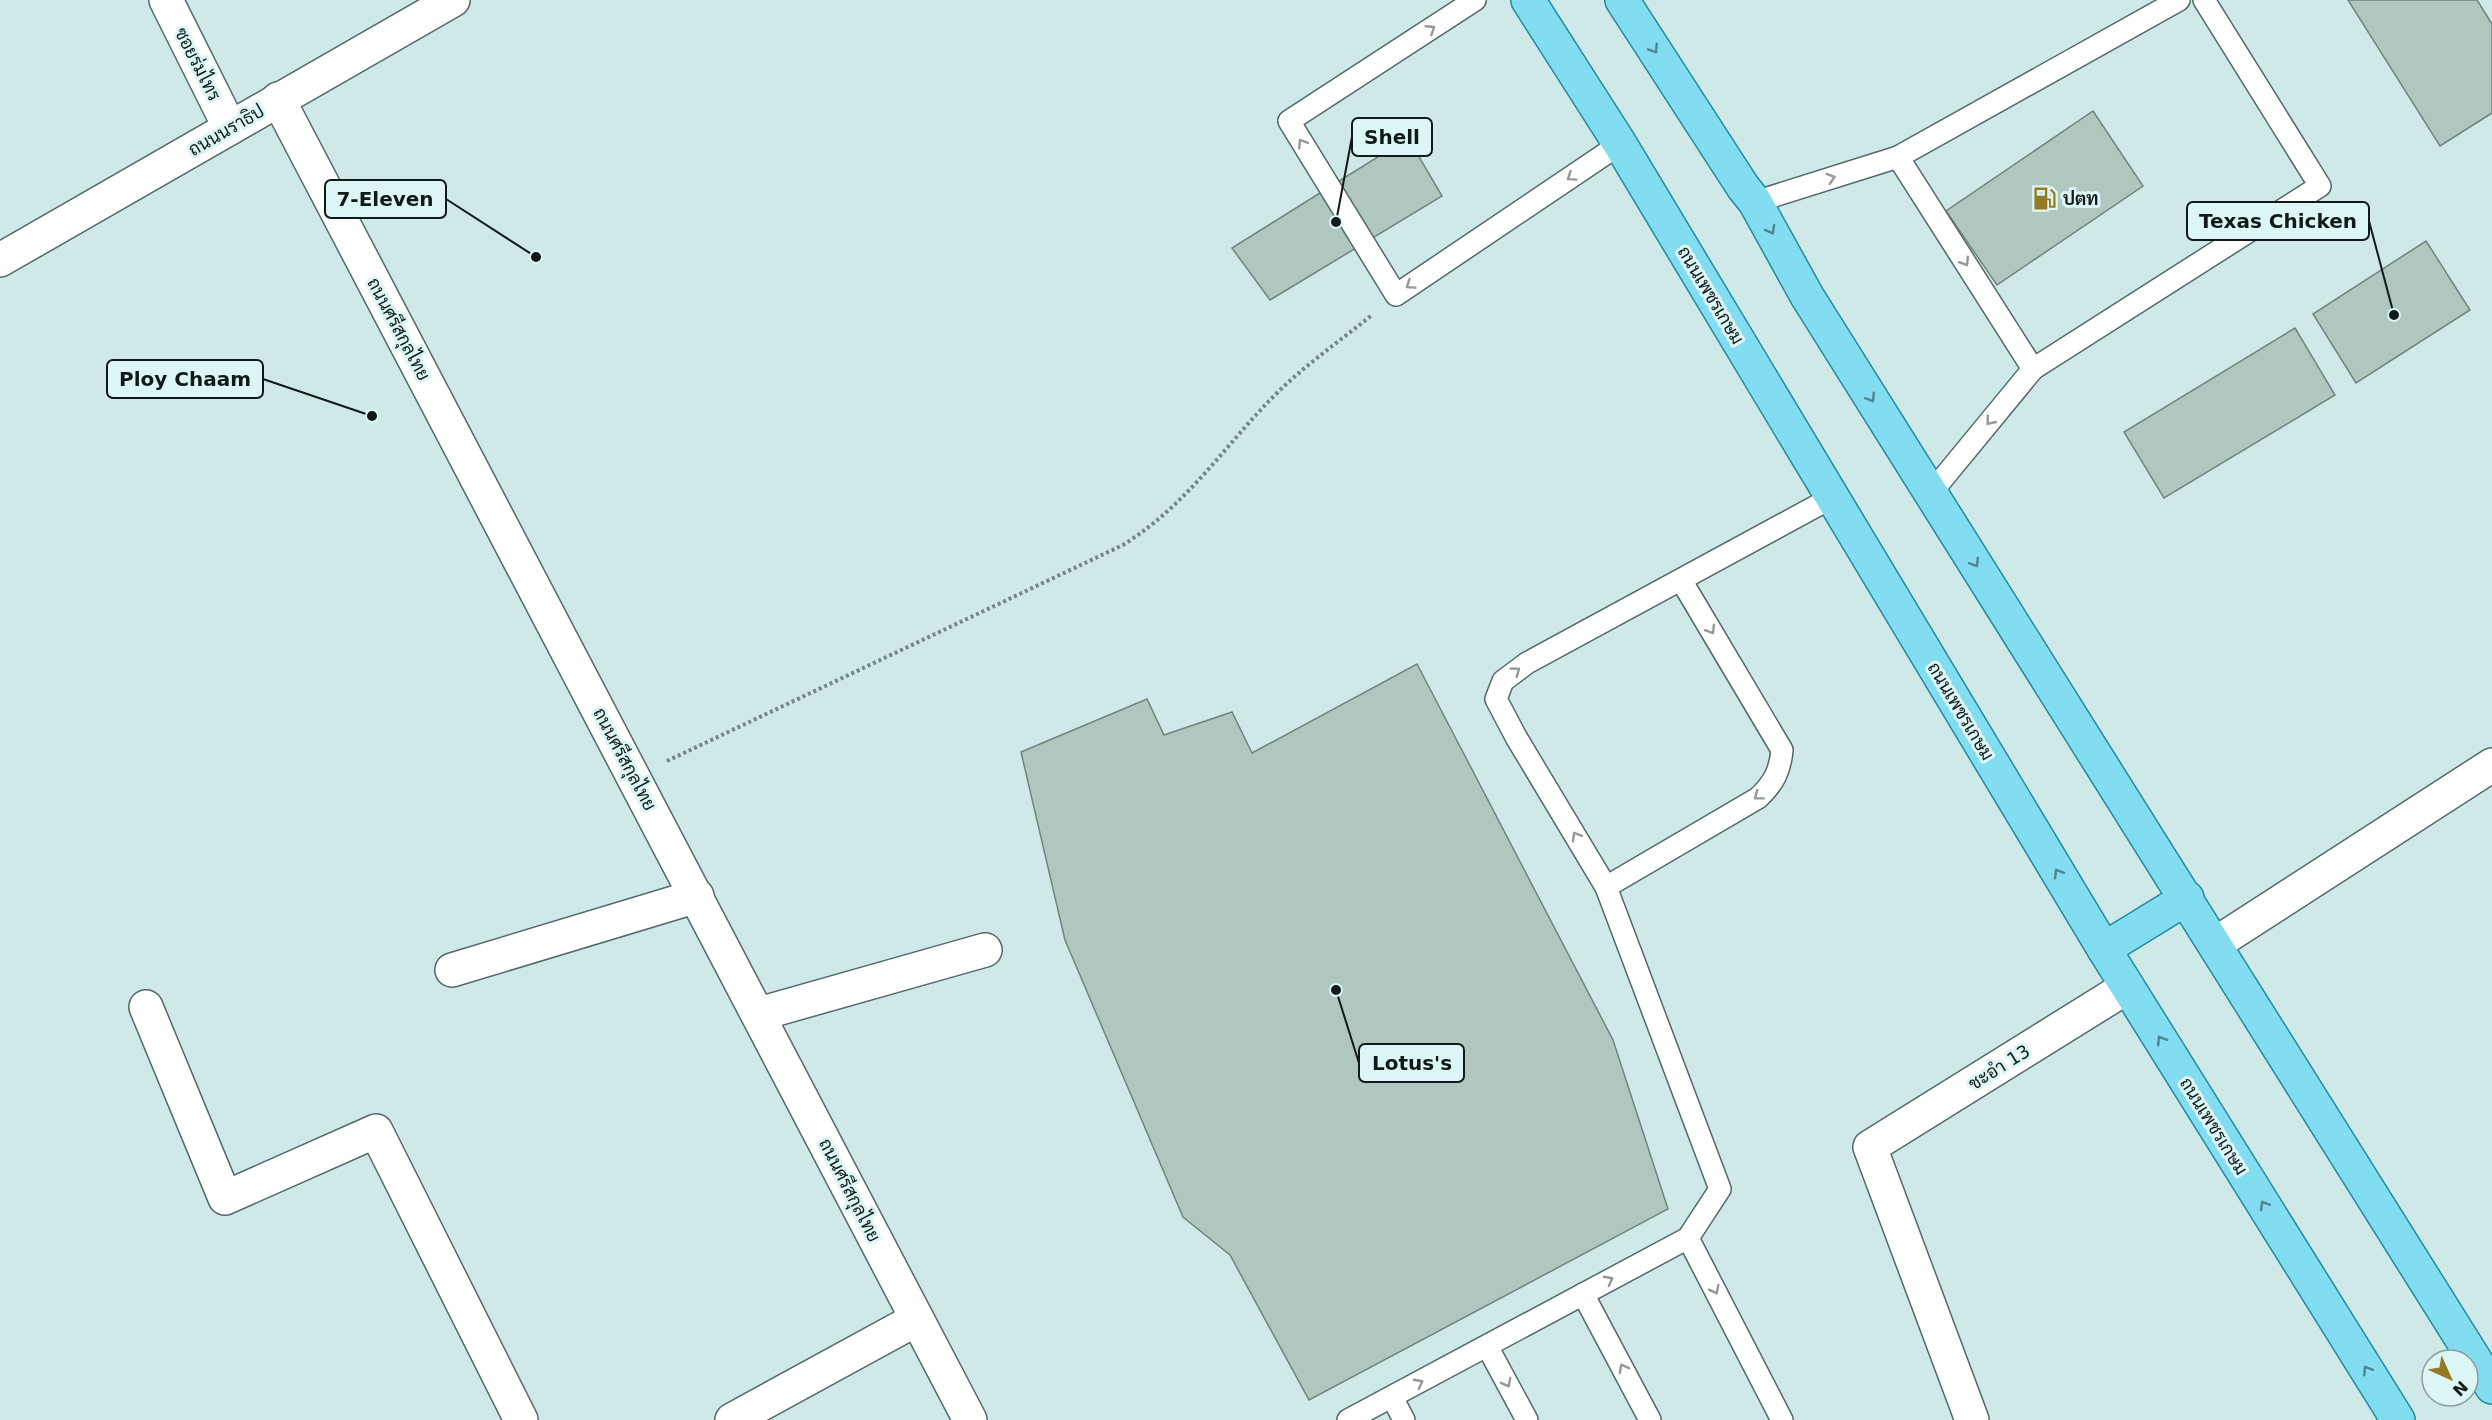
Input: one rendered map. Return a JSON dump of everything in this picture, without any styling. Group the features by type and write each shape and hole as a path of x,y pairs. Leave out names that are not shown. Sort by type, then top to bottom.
{"main road":[{"name":"ถนนเพชรเกษม","path":"1528,0 1620,144 2127,987 2398,1420"},
{"path":"1622,0 1755,202 1807,296 2492,1387"},
{"path":"2104,949 2187,898"}],"street":[{"name":"ซอยร่มไทร","path":"166,0 230,128"},
{"name":"ถนนนราธิป","path":"0,260 453,0"},
{"name":"ถนนศรีสกุลไทย","path":"278,99 759,1014 969,1420"},
{"path":"2215,944 2492,765"},
{"path":"452,970 697,896"},
{"path":"759,1014 985,950"},
{"name":"ชะอำ 13","path":"1972,1420 1870,1147 2127,987"},
{"path":"146,1007 225,1198 376,1131 520,1420"},
{"path":"732,1420 917,1319"}],"lane":[{"path":"1475,0 1289,122 1396,295 1620,144"},
{"path":"1755,202 1898,157 2179,0"},
{"path":"1931,493 2033,369 2320,186 2204,0"},
{"path":"1898,157 2033,369"},
{"path":"1348,1420 1688,1238 1720,1189 1606,887 1515,737 1496,699 1503,681 1527,663 1833,497"},
{"path":"1606,887 1758,798 1771,787 1780,771 1782,750 1681,579"},
{"path":"1688,1238 1782,1420"},
{"path":"1583,1294 1650,1420"},
{"path":"1487,1346 1527,1420"},
{"path":"1392,1397 1404,1420"}],"path":[{"path":"634,776 1085,565 1151,528 1175,506 1280,391 1396,295"}],"building":[{"path":"2348,0 2477,0 2492,24 2492,113 2440,146"},
{"name":"ปตท","path":"2093,111 2143,186 1997,285 1946,211"},
{"path":"1408,138 1442,196 1270,300 1232,248"},
{"path":"2426,241 2470,310 2356,383 2313,314"},
{"path":"2295,328 2335,395 2164,498 2124,432"},
{"path":"1417,664 1613,1040 1668,1209 1309,1400 1230,1255 1183,1217 1065,940 1021,752 1147,699 1164,735 1232,712 1252,753"}],"place":[{"name":"ปตท","path":"2045,198"},
{"name":"Shell","path":"1336,222"},
{"name":"7-Eleven","path":"536,257"},
{"name":"Texas Chicken","path":"2394,315"},
{"name":"Ploy Chaam","path":"372,416"},
{"name":"Lotus's","path":"1336,990"}]}
